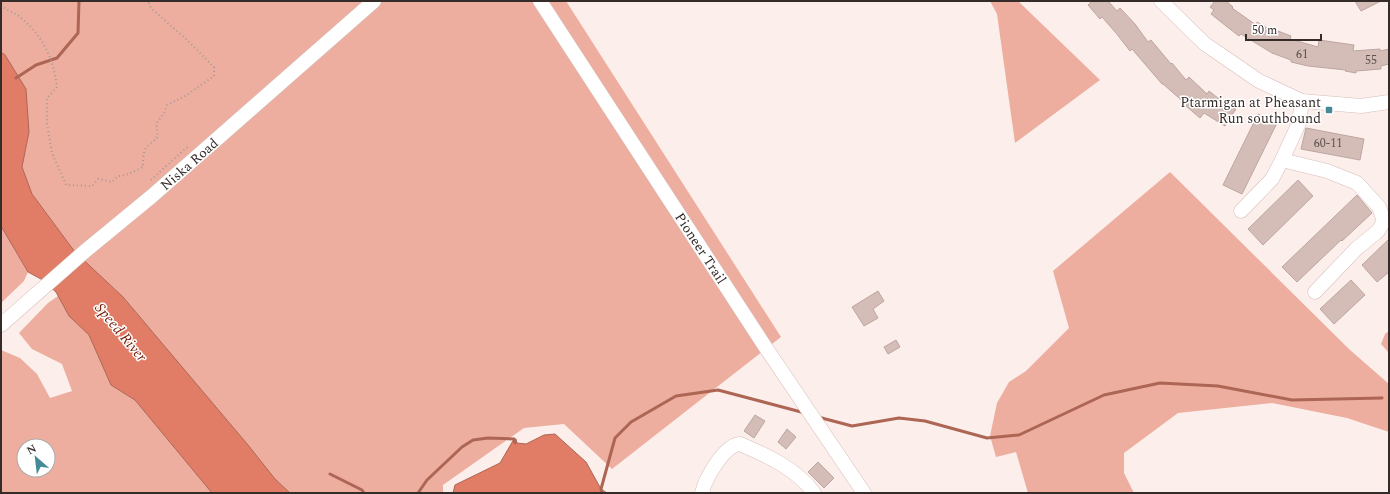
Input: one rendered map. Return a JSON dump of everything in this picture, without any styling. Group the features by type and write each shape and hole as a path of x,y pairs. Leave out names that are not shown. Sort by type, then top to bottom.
{"street":[{"name":"Niska Road","path":"1,325 84,252 152,196 374,1"},
{"name":"Pioneer Trail","path":"540,1 864,493"},
{"path":"1161,1 1205,44 1259,81 1302,101 1361,106 1389,102"},
{"path":"1241,211 1272,179 1299,123 1302,101"},
{"path":"1282,160 1327,171 1357,183 1379,206 1384,221 1378,231 1356,249 1316,292"},
{"path":"702,493 711,472 723,454 734,444 740,444 784,466 795,474 814,493"}],"path":[{"path":"1,5 6,10 18,15 31,27 40,37 50,57 56,76 57,87 47,98 47,124 52,153 66,186 92,186 98,179 112,182 118,176 126,175 143,167 145,149 157,138 158,135 156,124 164,113 167,105 187,95 200,85 211,80 214,76 214,67 186,38 151,8 148,1"}],"shaded area":[{"path":"1,1 566,1 781,337 612,469 564,424 524,428 443,485 443,493 290,493 275,479 123,297 75,252 32,194 22,167 29,132 5,55 1,52"},
{"path":"990,1 1018,1 1100,80 1015,143 997,14"},
{"path":"1170,172 1350,350 1389,384 1389,432 1347,418 1272,403 1178,413 1124,453 1124,473 1134,493 1028,493 1016,452 996,457 990,436 997,403 1009,382 1026,371 1069,328 1053,271"},
{"path":"1,226 28,272 24,281 1,303"},
{"path":"58,296 69,316 89,335 111,385 135,400 212,493 1,493 1,350 20,358 37,374 50,398 72,391 62,364 32,349 19,333 48,303"},
{"path":"1389,331 1389,353 1381,344 1385,334"}],"water":[{"name":"Speed River","path":"1,52 5,55 26,89 29,132 22,167 32,194 75,252 123,297 275,479 290,493 212,493 135,400 111,385 89,335 69,316 56,292 41,279 28,272 1,226"},
{"path":"555,434 586,462 601,489 607,493 453,493 455,485 500,463 514,439 516,439 517,443 526,444 544,435"}],"building":[{"path":"1092,1 1108,1 1117,11 1120,8 1135,24 1148,42 1151,40 1186,80 1189,77 1207,94 1209,91 1227,105 1228,104 1236,109 1225,126 1204,113 1200,118 1162,84 1132,49 1130,51 1102,17 1100,19 1088,5"},
{"path":"1215,1 1226,1 1233,7 1232,8 1256,25 1257,22 1277,34 1278,31 1291,36 1290,39 1318,47 1319,40 1354,45 1353,51 1380,49 1380,51 1389,49 1389,64 1381,66 1381,69 1356,71 1356,73 1345,71 1346,70 1308,66 1291,62 1291,60 1272,53 1241,34 1239,36 1211,14 1214,10 1210,7"},
{"path":"1355,1 1381,1 1361,11"},
{"path":"1258,114 1277,123 1242,194 1223,185"},
{"path":"1306,128 1364,139 1360,160 1301,149"},
{"path":"1298,180 1313,196 1263,245 1248,229"},
{"path":"1357,195 1372,213 1297,282 1282,267"},
{"path":"1389,239 1389,272 1377,282 1362,265"},
{"path":"1351,280 1365,295 1334,324 1320,309"},
{"path":"878,291 884,301 873,309 878,318 864,326 852,307"},
{"path":"896,340 900,347 888,354 884,347"},
{"path":"755,415 765,421 754,438 744,431"},
{"path":"787,429 796,437 786,449 778,442"},
{"path":"818,462 834,478 824,488 808,472"}],"waterway":[{"path":"16,78 36,65 57,58 78,33 79,1"},
{"path":"818,417 852,426 899,418 925,421 987,438 1019,435 1104,395 1160,383 1218,386 1292,400 1382,398"},
{"path":"602,493 601,489 615,438 631,422 676,396 718,390 805,413"},
{"path":"418,493 427,480 462,447 473,440 488,438 514,439 515,443"},
{"path":"330,474 362,490 364,493"}],"place":[{"name":"Ptarmigan at Pheasant Run southbound","path":"1329,110"}]}
